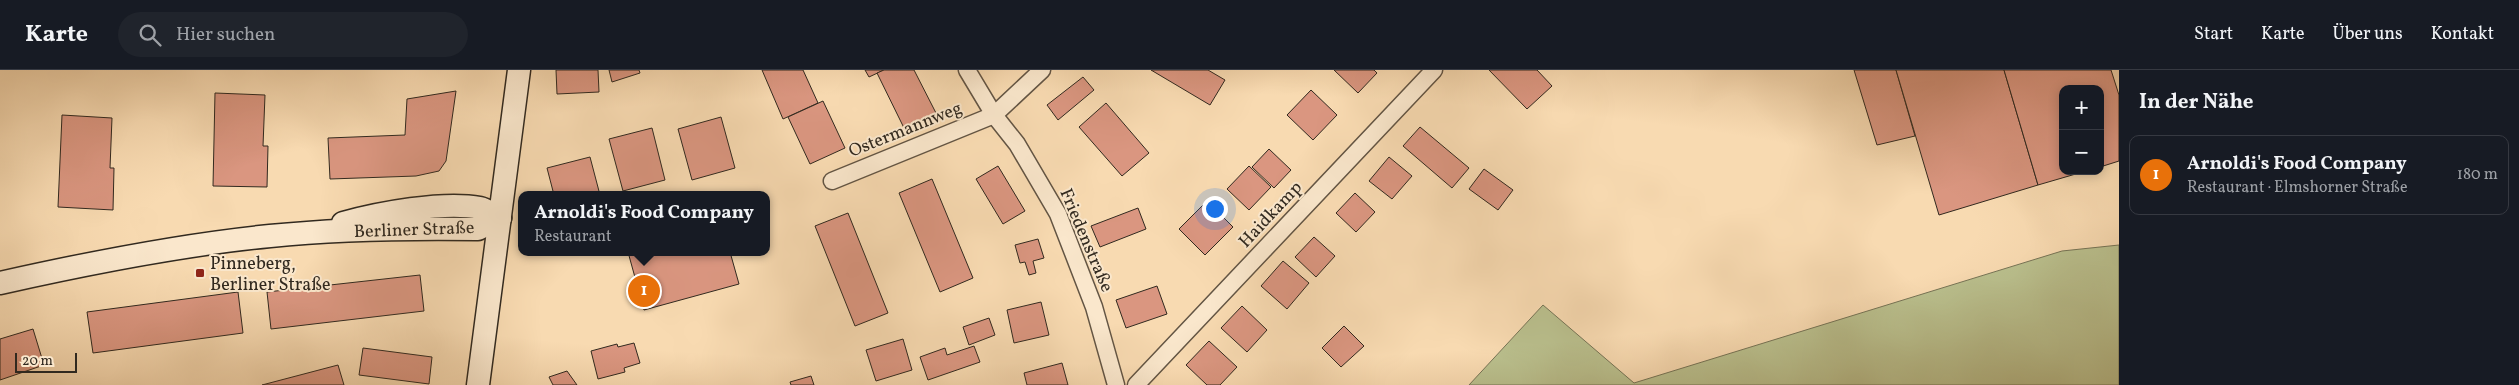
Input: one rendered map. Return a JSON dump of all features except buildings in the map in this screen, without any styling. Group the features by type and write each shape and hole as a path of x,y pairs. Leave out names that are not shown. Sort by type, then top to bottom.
{"main road":[{"path":"478,385 519,70"},
{"name":"Berliner Straße","path":"0,283 141,254 312,232 478,228 500,218"}],"street":[{"name":"Friedenstraße","path":"967,70 994,115 1017,144 1058,214 1094,306 1116,385"},
{"path":"994,115 1042,70"},
{"name":"Haidkamp","path":"1136,385 1434,70"},
{"name":"Ostermannweg","path":"832,181 994,115"}],"green space":[{"path":"2119,245 2119,385 1469,385 1543,305 1634,383 2062,251"}],"place":[{"name":"Pinneberg, Berliner Straße","path":"200,273"},
{"name":"Arnoldi's Food Company","path":"644,291"}]}
